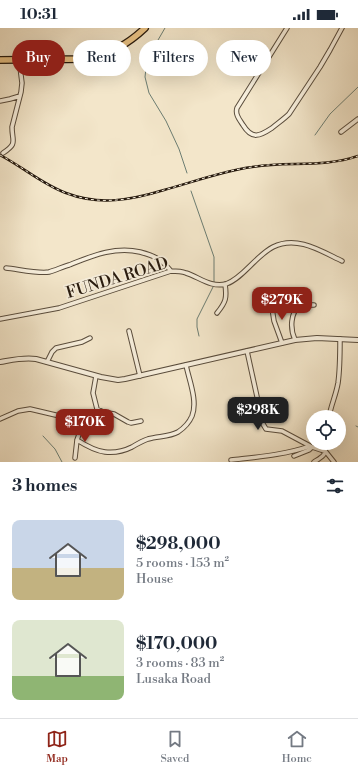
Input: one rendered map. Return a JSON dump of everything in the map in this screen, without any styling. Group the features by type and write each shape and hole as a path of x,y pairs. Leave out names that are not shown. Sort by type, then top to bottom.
{"highway":[{"path":"65,60 88,59 100,56 135,38 145,28"},
{"path":"0,60 12,59"}],"street":[{"path":"287,28 236,108 236,114 246,130 252,134 263,134 289,114 330,50 342,28"},
{"path":"3,153 11,147 14,142 12,127 20,96 22,83 21,76"},
{"path":"0,101 20,96"},
{"path":"343,130 358,119"},
{"path":"217,313 225,303 225,284 236,279 267,251 276,246 285,243 302,244 342,261"},
{"path":"6,268 46,272 96,254 125,250 154,256 165,264 171,271"},
{"name":"FUNDA ROAD","path":"0,319 59,308 171,271 181,271 210,284 225,284"},
{"path":"271,302 274,321 282,343"},
{"path":"295,340 292,333 292,327 296,309 300,305 314,305"},
{"path":"129,331 140,376"},
{"path":"47,362 52,352 56,348 82,342 90,338"},
{"path":"0,362 29,358 108,379 118,380 295,340 317,338 358,340"},
{"path":"330,410 338,379 340,339"},
{"path":"247,351 264,427 268,430 282,432 306,444"},
{"path":"77,440 91,448 104,452 113,452 126,450 140,442 176,433 186,426 194,410 194,403 186,365"},
{"path":"96,376 93,393 97,409 114,414 131,423 141,421"},
{"path":"0,419 18,411 30,409 79,420 83,424 77,440 75,458"},
{"path":"230,460 265,456 306,448"},
{"path":"294,456 309,450"},
{"path":"321,450 326,452 334,462"},
{"path":"314,462 326,452"}],"waterway":[{"path":"165,28 147,59 145,77 149,93 166,121 179,149 187,173"},
{"path":"315,135 330,114 358,87"},
{"path":"191,191 214,257 214,282"},
{"path":"199,336 197,319 213,287"},
{"path":"43,436 55,449 62,462"}],"railway":[{"path":"0,155 41,180 66,193 79,197 103,200 140,197 241,169 265,165 332,162 358,156"}]}
